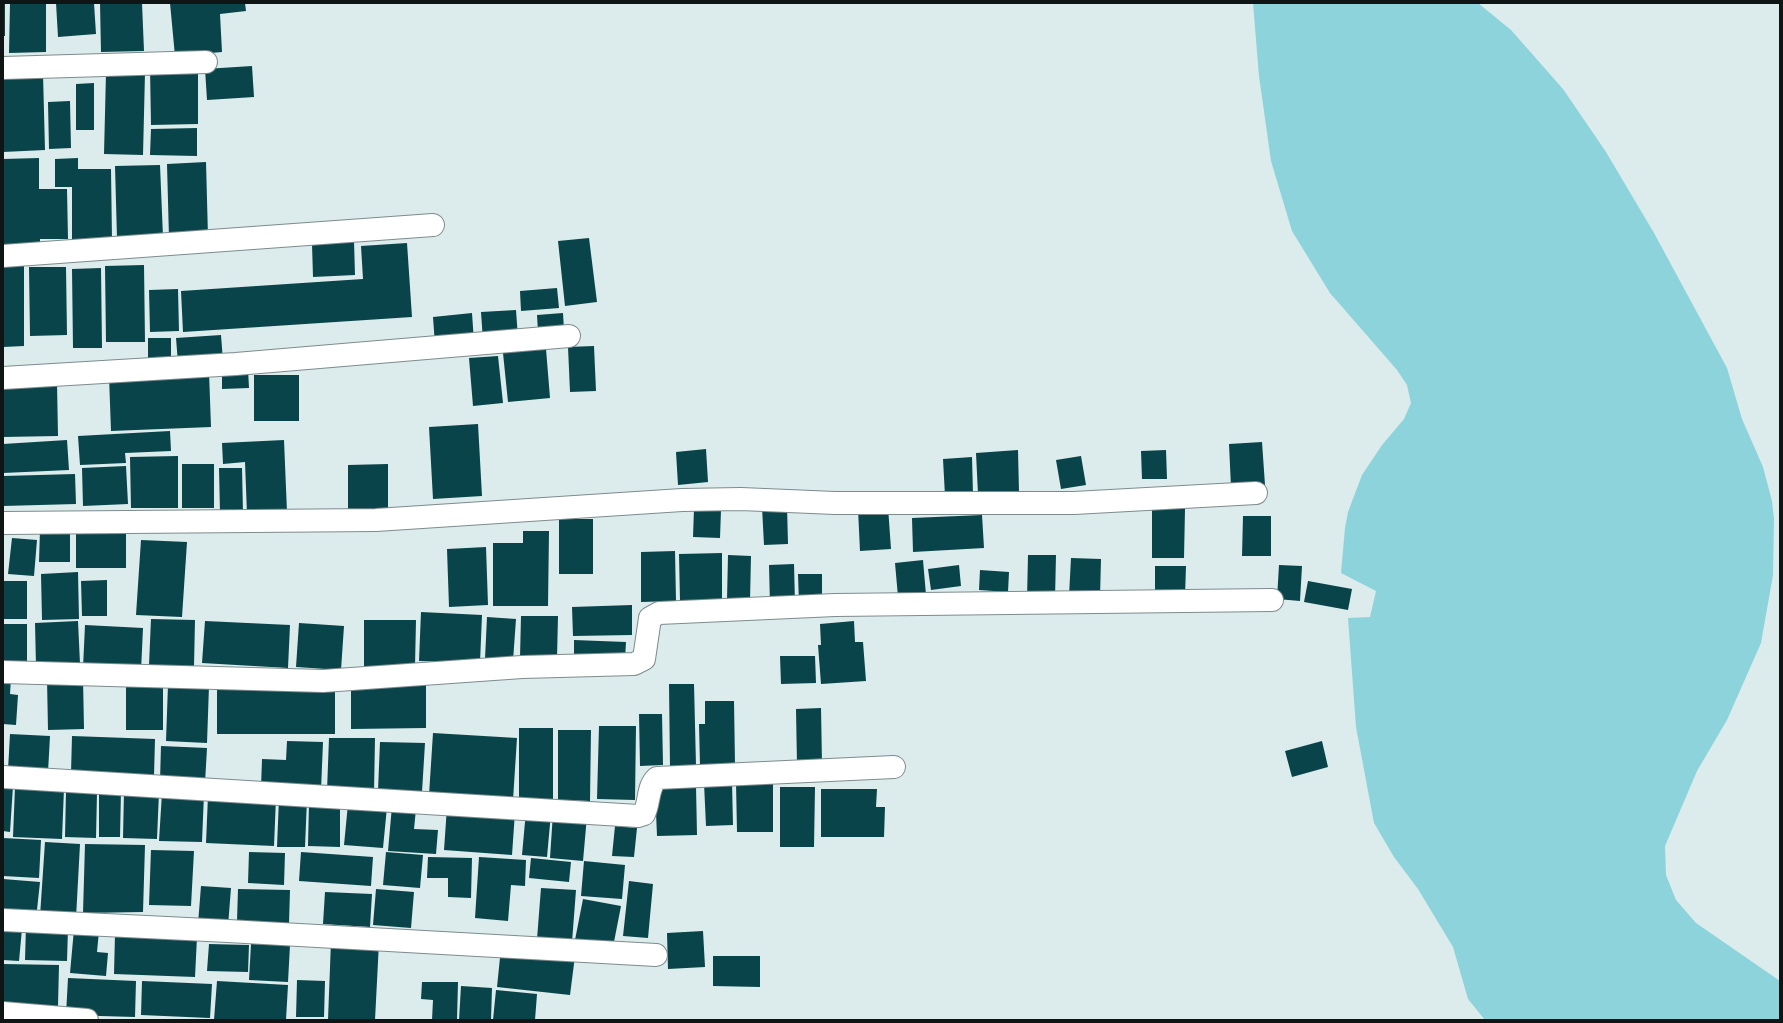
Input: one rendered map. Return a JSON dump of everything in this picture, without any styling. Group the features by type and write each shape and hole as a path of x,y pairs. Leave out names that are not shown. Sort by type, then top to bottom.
{"street":[{"path":"3,68 206,62"},
{"path":"3,256 433,225"},
{"path":"3,378 236,364 569,336"},
{"path":"3,523 376,520 697,500 1074,503 1256,493"},
{"path":"3,672 323,681 522,667 634,664 644,659 650,618 659,613 835,605 1272,600"},
{"path":"3,777 638,816 644,814 648,807 651,783 657,778 894,767"},
{"path":"3,920 656,955"},
{"path":"3,1014 87,1020"}],"water":[{"path":"1253,3 1478,3 1511,30 1563,89 1606,152 1654,233 1727,368 1742,419 1763,467 1772,501 1774,519 1773,575 1761,643 1727,720 1697,771 1665,846 1666,875 1676,900 1696,923 1780,981 1780,1020 1485,1020 1468,999 1453,947 1418,889 1394,857 1374,823 1356,727 1348,618 1370,617 1376,591 1341,573 1348,512 1362,475 1382,445 1404,419 1411,403 1407,385 1397,370 1330,293 1292,231 1271,161 1259,76"}],"building":[{"path":"3,3 5,3 5,36 3,36"},
{"path":"10,3 46,3 46,52 9,53"},
{"path":"56,3 94,3 96,34 58,37"},
{"path":"100,3 142,3 144,51 101,52"},
{"path":"170,3 245,3 246,11 220,14 222,52 175,56"},
{"path":"252,66 254,97 207,100 205,69"},
{"path":"198,67 198,124 151,125 150,68"},
{"path":"106,73 145,73 143,155 104,154"},
{"path":"43,74 45,150 3,152 3,76"},
{"path":"94,83 94,130 76,130 76,84"},
{"path":"70,101 71,148 49,149 48,102"},
{"path":"197,128 197,156 150,155 151,129"},
{"path":"39,158 39,189 67,189 68,239 40,239 40,244 3,244 3,159"},
{"path":"78,158 78,169 111,169 112,241 72,242 72,187 55,187 55,159"},
{"path":"206,162 208,237 169,238 167,164"},
{"path":"160,165 163,237 117,238 115,166"},
{"path":"589,238 597,302 565,306 558,241"},
{"path":"354,241 355,275 313,277 312,244"},
{"path":"407,243 412,317 183,332 181,291 363,279 361,246"},
{"path":"3,261 24,261 24,346 3,347"},
{"path":"144,265 145,342 106,342 105,266"},
{"path":"29,267 66,267 67,335 30,336"},
{"path":"101,268 102,348 73,348 72,269"},
{"path":"557,288 559,308 521,311 520,291"},
{"path":"178,289 179,331 150,332 149,290"},
{"path":"516,310 518,338 483,341 481,312"},
{"path":"472,313 474,342 435,345 433,317"},
{"path":"563,313 564,330 538,332 537,315"},
{"path":"221,335 223,361 178,363 176,338"},
{"path":"148,338 171,338 171,366 148,366"},
{"path":"594,346 596,391 570,392 568,347"},
{"path":"546,349 550,398 508,402 503,353"},
{"path":"498,356 503,403 473,406 469,358"},
{"path":"222,369 248,369 249,388 222,389"},
{"path":"209,372 211,427 111,431 109,376"},
{"path":"254,375 299,375 299,421 254,421"},
{"path":"57,383 58,436 3,437 3,384"},
{"path":"478,424 482,496 433,499 429,427"},
{"path":"170,431 171,451 125,453 126,463 80,465 78,436"},
{"path":"67,440 69,470 3,473 3,444"},
{"path":"284,440 287,512 247,514 245,462 223,464 222,443"},
{"path":"1262,442 1265,485 1231,487 1229,444"},
{"path":"706,449 708,482 678,485 676,452"},
{"path":"1018,450 1019,492 978,494 976,453"},
{"path":"1166,450 1167,479 1142,479 1141,451"},
{"path":"178,456 178,508 131,508 130,457"},
{"path":"1081,456 1086,485 1061,489 1056,460"},
{"path":"972,457 973,494 945,496 943,459"},
{"path":"182,464 214,464 214,508 182,508"},
{"path":"388,464 388,513 348,513 348,465"},
{"path":"126,466 128,504 83,506 82,468"},
{"path":"219,468 242,468 243,513 220,513"},
{"path":"75,474 76,504 3,506 3,476"},
{"path":"787,506 788,544 764,545 762,507"},
{"path":"888,507 891,549 860,551 858,509"},
{"path":"694,509 721,510 720,538 693,537"},
{"path":"1152,509 1185,509 1184,558 1152,558"},
{"path":"982,515 984,548 913,552 912,518"},
{"path":"1243,516 1271,516 1271,556 1242,556"},
{"path":"559,519 593,519 593,574 559,574"},
{"path":"40,530 70,530 70,562 39,562"},
{"path":"523,531 549,531 548,606 493,606 493,543 523,543"},
{"path":"76,532 126,532 126,568 76,568"},
{"path":"12,538 37,540 34,576 8,574"},
{"path":"141,540 187,542 182,617 136,615"},
{"path":"486,547 488,605 449,607 447,549"},
{"path":"675,551 676,601 641,602 641,552"},
{"path":"722,553 722,600 680,601 679,554"},
{"path":"728,555 751,556 750,601 727,600"},
{"path":"1028,555 1056,555 1055,599 1027,599"},
{"path":"1071,558 1101,559 1100,598 1069,596"},
{"path":"923,560 926,595 898,597 895,563"},
{"path":"794,564 795,604 770,605 769,565"},
{"path":"959,565 961,586 931,590 928,569"},
{"path":"1279,565 1302,566 1300,601 1277,599"},
{"path":"1155,566 1186,566 1185,596 1155,595"},
{"path":"980,570 1009,572 1008,592 979,590"},
{"path":"78,572 79,619 42,620 41,574"},
{"path":"798,574 822,574 822,603 799,604"},
{"path":"107,580 107,616 82,616 81,581"},
{"path":"3,581 27,581 27,619 3,619"},
{"path":"1308,581 1352,589 1348,610 1304,602"},
{"path":"632,605 632,635 573,636 572,607"},
{"path":"421,612 482,615 480,663 419,661"},
{"path":"521,616 558,616 557,658 520,658"},
{"path":"487,617 516,619 513,661 485,659"},
{"path":"151,619 195,620 194,666 149,665"},
{"path":"364,620 416,620 415,666 364,666"},
{"path":"78,621 80,664 36,666 35,623"},
{"path":"205,621 290,625 288,668 202,663"},
{"path":"854,621 855,642 863,642 866,681 821,684 818,645 821,645 820,624"},
{"path":"299,623 344,626 341,670 296,667"},
{"path":"3,624 27,624 27,663 3,662"},
{"path":"85,625 143,628 141,671 83,668"},
{"path":"574,640 626,642 625,659 574,657"},
{"path":"780,656 815,656 816,683 781,684"},
{"path":"3,677 11,678 10,694 18,695 16,725 3,724"},
{"path":"83,678 84,729 48,730 47,679"},
{"path":"163,680 163,730 126,730 126,681"},
{"path":"313,684 313,692 335,692 335,734 217,734 217,685"},
{"path":"669,684 694,684 696,766 670,767"},
{"path":"168,685 209,686 207,743 166,741"},
{"path":"426,685 426,728 351,729 351,686"},
{"path":"705,701 734,701 735,765 700,765 699,724 705,724"},
{"path":"821,708 822,764 797,765 796,709"},
{"path":"639,714 662,714 663,765 640,766"},
{"path":"599,726 636,726 635,800 597,799"},
{"path":"519,728 553,728 553,803 519,804"},
{"path":"558,730 591,730 590,801 558,800"},
{"path":"433,733 517,738 513,800 429,795"},
{"path":"10,734 50,736 48,772 8,770"},
{"path":"72,736 155,739 154,776 71,773"},
{"path":"329,738 375,738 374,792 327,791"},
{"path":"287,741 323,742 321,790 261,787 262,759 286,760"},
{"path":"1322,741 1328,767 1292,777 1285,751"},
{"path":"380,742 425,743 422,792 378,791"},
{"path":"161,746 207,748 205,783 160,781"},
{"path":"773,781 773,832 737,832 736,782"},
{"path":"732,782 733,825 706,826 704,783"},
{"path":"3,786 13,786 10,832 3,831"},
{"path":"696,786 697,835 657,836 655,788"},
{"path":"15,787 64,788 62,839 13,837"},
{"path":"780,787 815,787 814,847 780,847"},
{"path":"821,789 877,789 876,807 885,807 884,837 821,837"},
{"path":"66,791 97,792 96,838 65,837"},
{"path":"99,791 121,791 120,837 99,837"},
{"path":"124,791 159,792 157,839 123,838"},
{"path":"162,793 204,794 202,842 159,841"},
{"path":"208,796 276,798 274,846 206,843"},
{"path":"279,798 307,799 305,847 277,847"},
{"path":"309,803 340,804 340,847 308,846"},
{"path":"348,804 387,807 383,848 344,845"},
{"path":"392,806 416,809 414,829 438,830 436,854 388,851"},
{"path":"447,807 515,812 512,855 444,850"},
{"path":"526,811 551,813 547,857 522,855"},
{"path":"553,813 587,816 583,861 550,858"},
{"path":"615,826 637,828 634,857 612,856"},
{"path":"3,838 41,840 39,878 3,876"},
{"path":"45,842 80,844 76,918 40,916"},
{"path":"85,844 145,845 143,912 83,913"},
{"path":"151,850 194,851 191,906 149,905"},
{"path":"249,852 285,853 284,885 248,883"},
{"path":"301,852 373,857 371,886 299,881"},
{"path":"386,852 423,855 420,888 383,885"},
{"path":"428,857 472,858 471,898 448,897 448,878 427,878"},
{"path":"479,857 526,860 525,886 511,885 508,921 475,918"},
{"path":"531,858 571,862 569,882 529,878"},
{"path":"584,861 625,865 622,899 581,896"},
{"path":"3,879 40,882 36,919 3,916"},
{"path":"629,881 653,884 648,938 623,936"},
{"path":"201,886 231,888 228,926 198,924"},
{"path":"541,888 576,890 572,942 537,939"},
{"path":"238,889 290,890 289,923 237,921"},
{"path":"376,889 414,892 411,928 373,925"},
{"path":"325,892 372,894 370,927 323,924"},
{"path":"583,899 621,906 613,947 575,940"},
{"path":"26,926 68,928 67,961 25,960"},
{"path":"3,928 22,929 19,961 3,960"},
{"path":"74,929 99,931 97,952 108,953 106,976 70,973"},
{"path":"703,931 705,967 668,969 667,933"},
{"path":"115,934 197,937 195,977 114,974"},
{"path":"331,941 379,942 375,1020 328,1020"},
{"path":"209,944 249,945 248,972 207,971"},
{"path":"251,944 290,945 288,982 249,980"},
{"path":"501,948 575,956 570,995 497,987"},
{"path":"713,956 760,956 760,987 713,986"},
{"path":"3,964 59,965 58,1006 3,1006"},
{"path":"68,978 136,981 135,1017 66,1015"},
{"path":"297,980 325,981 324,1017 296,1017"},
{"path":"142,981 212,984 210,1018 141,1015"},
{"path":"217,981 288,985 286,1020 214,1020"},
{"path":"422,982 458,982 457,1020 432,1020 433,1000 421,999"},
{"path":"461,986 492,988 491,1020 459,1020"},
{"path":"496,990 537,994 535,1020 493,1020"}]}
